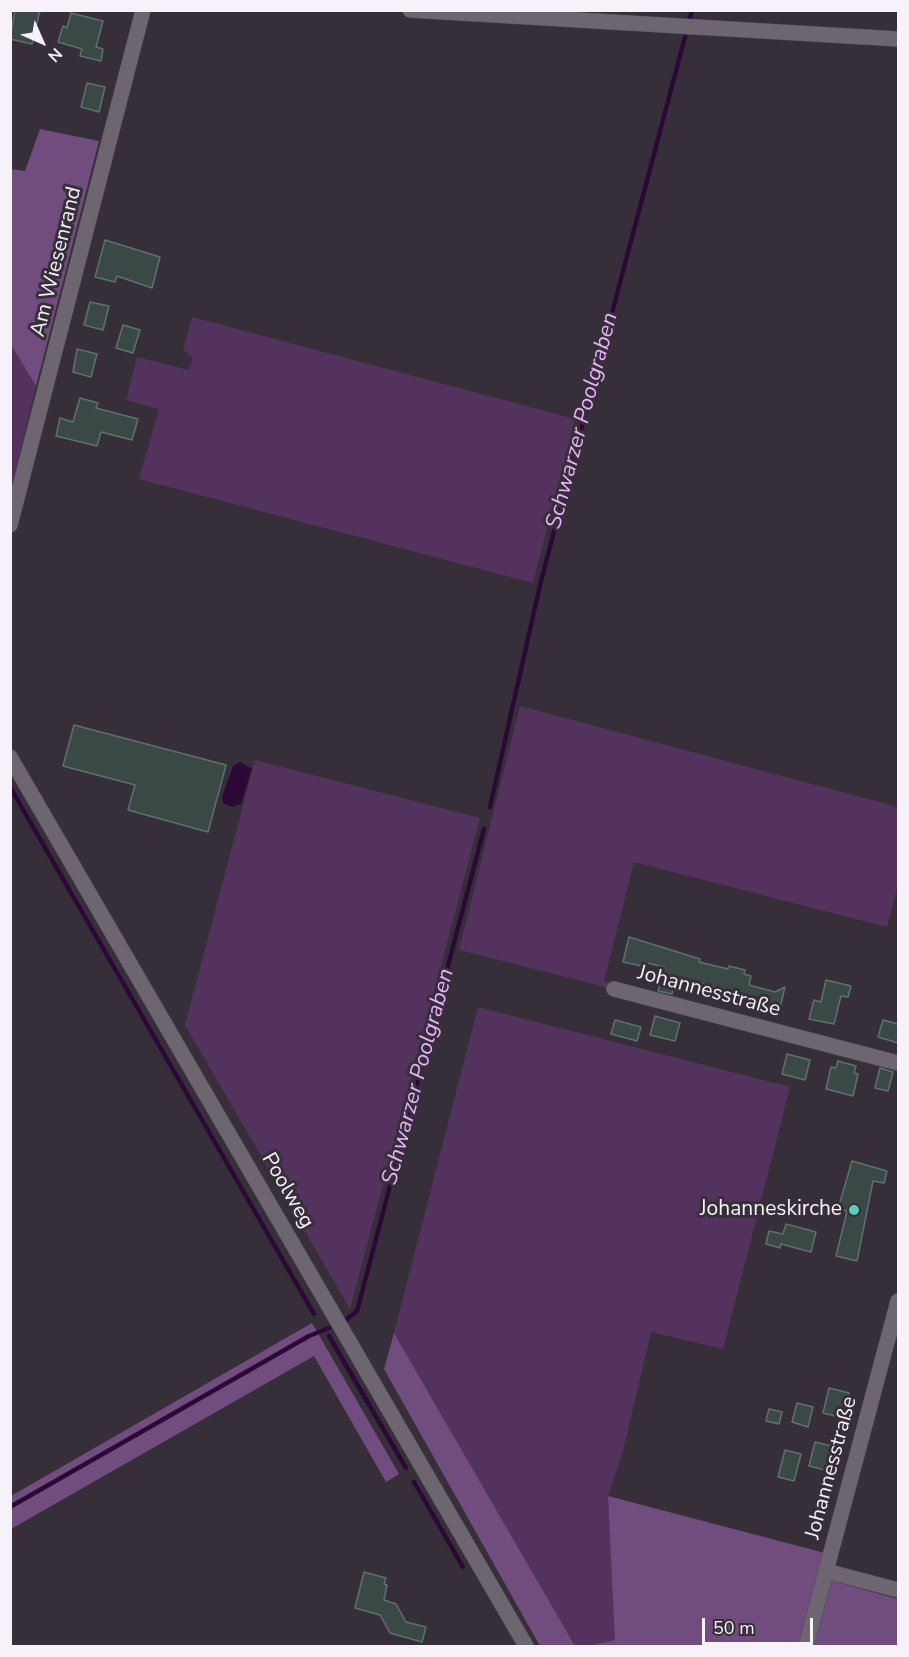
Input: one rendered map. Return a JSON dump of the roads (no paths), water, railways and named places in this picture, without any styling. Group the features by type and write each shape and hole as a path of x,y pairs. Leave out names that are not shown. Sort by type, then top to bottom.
{"street":[{"name":"Am Wiesenrand","path":"10,525 143,10"},
{"path":"410,10 898,39"},
{"name":"Poolweg","path":"10,757 526,1647"},
{"name":"Johannesstraße","path":"614,989 898,1063"},
{"name":"Johannesstraße","path":"806,1647 898,1301"},
{"path":"826,1571 898,1590"}],"waterway":[{"name":"Schwarzer Poolgraben","path":"689,21 692,10"},
{"name":"Schwarzer Poolgraben","path":"490,807 541,581 685,37"},
{"path":"10,787 314,1314"},
{"name":"Schwarzer Poolgraben","path":"347,1319 357,1311 484,829"},
{"name":"Schwarzer Poolgraben","path":"10,1507 309,1336 329,1328"},
{"path":"329,1336 406,1468"},
{"path":"414,1482 463,1567"}],"place":[{"name":"Johanneskirche","path":"854,1210"}]}
